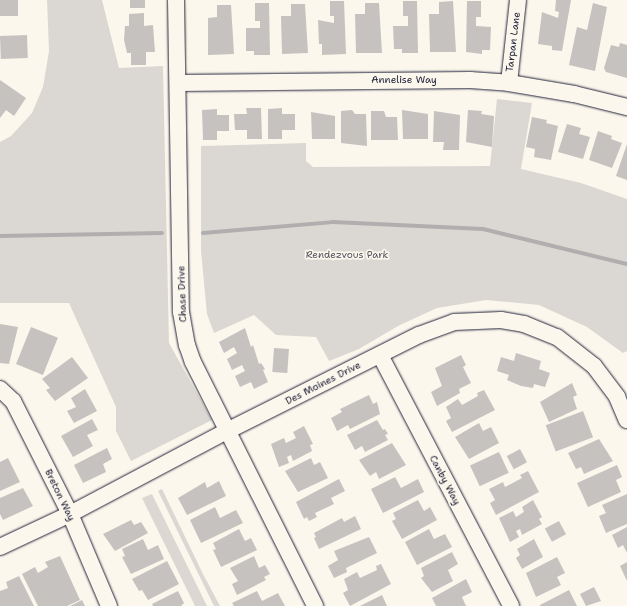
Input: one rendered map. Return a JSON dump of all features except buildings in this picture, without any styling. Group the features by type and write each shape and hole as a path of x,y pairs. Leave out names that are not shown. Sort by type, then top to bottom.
{"street":[{"name":"Chase Drive","path":"176,0 181,312 187,345 227,431 315,606"},
{"name":"Tarpan Lane","path":"509,83 518,0"},
{"name":"Annelise Way","path":"178,83 412,79 509,83 574,94 627,107"},
{"name":"Des Moines Drive","path":"0,547 70,514 227,431 432,329 454,322 501,320 524,324 557,337 594,366 617,397 627,420"},
{"name":"Canby Way","path":"380,355 511,606"},
{"name":"Breton Way","path":"1,388 13,401 70,514 109,606"}],"green space":[{"path":"47,0 102,0 119,68 163,66 169,343 212,420 131,461 116,431 116,407 69,303 0,303 0,142 11,136 32,113 43,87 49,51"},
{"name":"Rendezvous Park","path":"497,99 532,103 521,169 581,183 627,199 627,351 623,353 587,327 539,305 486,300 437,308 398,326 359,349 329,361 316,337 276,335 254,315 214,333 207,314 201,251 201,146 306,143 306,161 313,167 490,166"},
{"path":"162,489 220,606 214,606 158,491"},
{"path":"152,494 207,606 195,606 142,498"}],"waterway":[{"path":"203,233 333,222 483,229 627,264"},
{"path":"0,236 162,233"}]}
